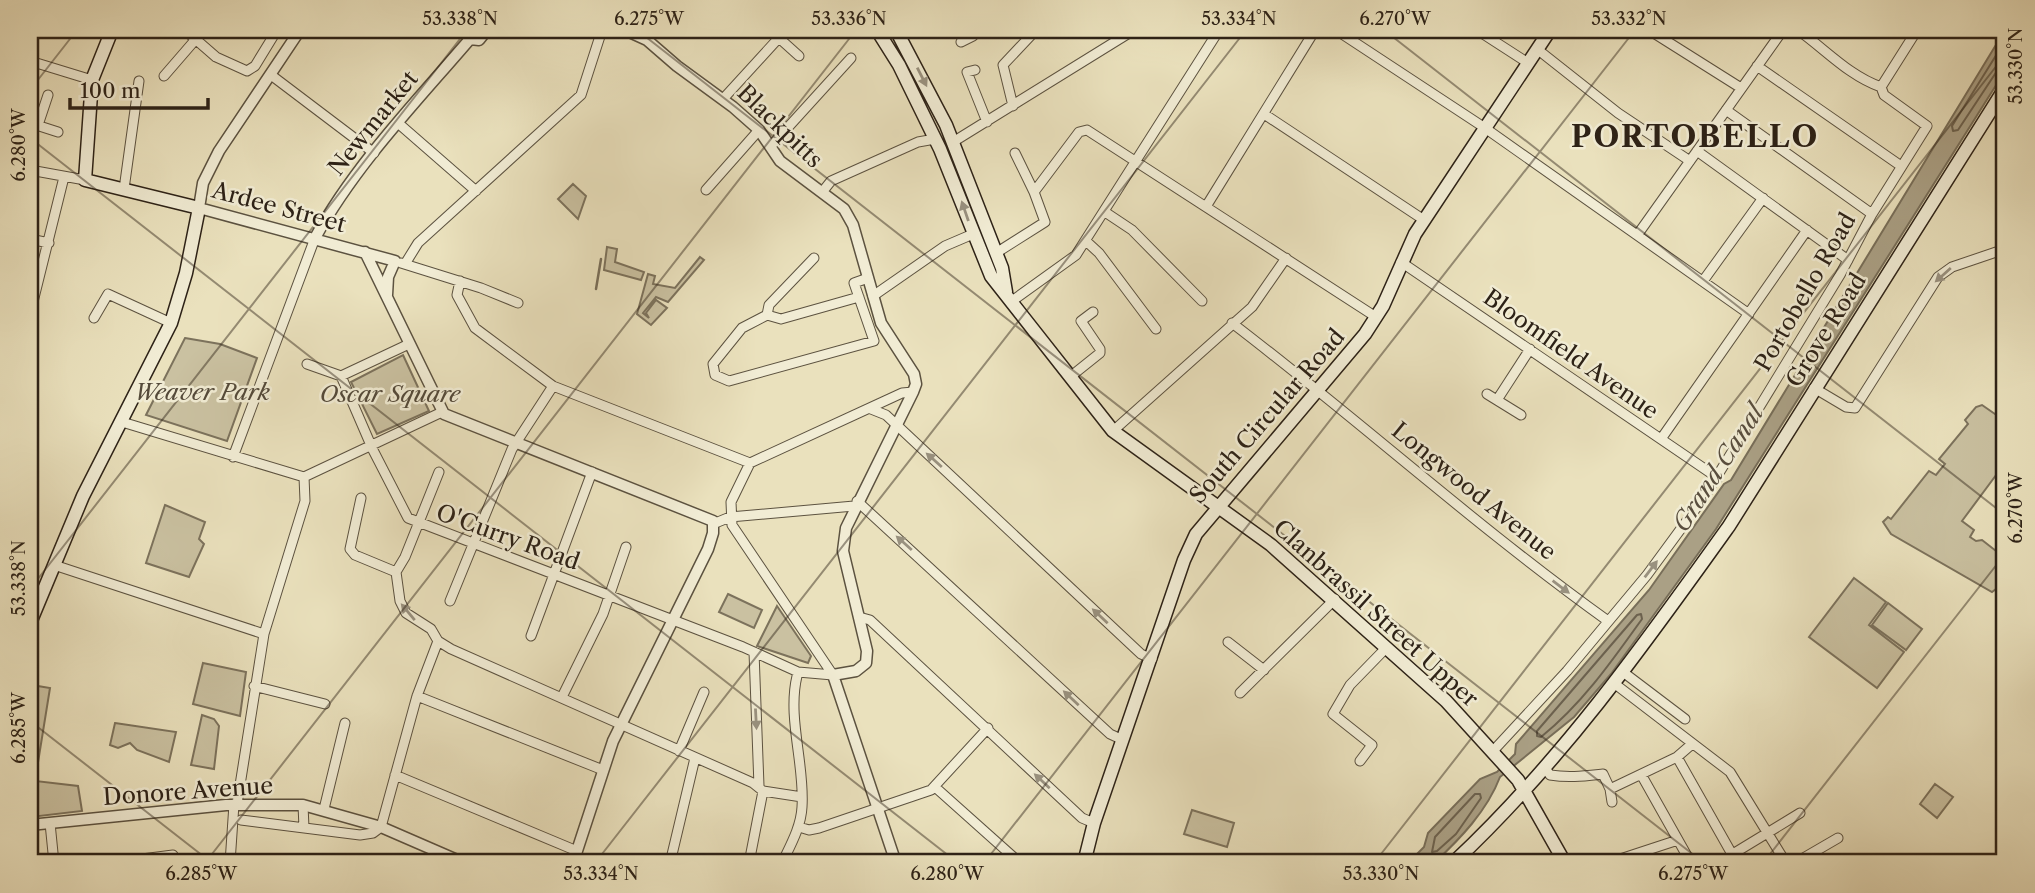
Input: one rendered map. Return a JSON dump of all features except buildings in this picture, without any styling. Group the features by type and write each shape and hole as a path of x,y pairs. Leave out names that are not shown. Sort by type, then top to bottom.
{"main road":[{"path":"85,180 92,80 112,30"},
{"name":"Clanbrassil Street Upper","path":"877,30 900,65 935,139 986,267 1113,432 1271,545 1387,647 1513,772 1565,863"},
{"name":"South Circular Road","path":"1084,863 1094,824 1189,547 1217,506 1376,317 1424,220 1550,30"},
{"path":"902,31 953,142 996,253 1009,297"},
{"name":"Grove Road","path":"1453,863 1526,791 1615,684 1729,526 2005,88"},
{"name":"Ardee Street","path":"85,180 199,208"},
{"path":"30,623 83,496 171,323 186,273 199,208"}],"street":[{"path":"185,30 216,57 247,71 255,66 277,30"},
{"path":"199,208 203,183 219,151 300,30"},
{"path":"460,30 469,34"},
{"name":"Newmarket","path":"315,238 341,196 469,34 479,40 486,30"},
{"path":"391,305 386,288 400,262 581,95 602,30"},
{"name":"Blackpitts","path":"625,30 647,40 677,66 723,99 759,130 780,161 838,202 849,216 881,323 914,374 916,384 913,392"},
{"path":"647,40 655,30"},
{"path":"961,42 974,36 970,30"},
{"path":"1013,106 1003,65 1036,30"},
{"path":"953,142 1134,30"},
{"path":"1009,297 1070,261 1086,241 1219,30"},
{"path":"1207,205 1315,30"},
{"path":"1336,30 1485,128 1749,314"},
{"path":"1477,30 1528,63"},
{"path":"1649,30 1741,88"},
{"path":"1638,234 1783,30"},
{"path":"1798,30 1830,52 1837,62 1881,87 1917,30"},
{"path":"723,99 783,34 799,56"},
{"path":"164,76 196,39"},
{"path":"1536,49 1618,113 1690,160"},
{"path":"771,146 851,58"},
{"path":"30,61 92,80"},
{"path":"1757,65 1901,166"},
{"path":"975,70 967,72 987,122"},
{"path":"271,75 374,153"},
{"path":"124,189 138,81"},
{"name":"Portobello Road","path":"1497,755 1647,575 1718,478 1848,260 1872,214 1927,126 1884,94 1881,87"},
{"path":"48,95 34,124 58,132"},
{"path":"1726,110 1872,214"},
{"path":"1264,114 1424,220"},
{"path":"398,124 476,191"},
{"path":"1034,192 1083,129 1137,160 1376,317"},
{"path":"706,190 759,130"},
{"path":"823,191 831,181 918,142 935,139"},
{"path":"1697,151 1848,260"},
{"path":"996,253 1045,222 1015,153"},
{"path":"30,170 85,180"},
{"path":"30,314 64,177"},
{"path":"1703,281 1763,198"},
{"name":"Ardee Street","path":"199,208 400,262 518,303"},
{"path":"1105,212 1132,230 1202,301"},
{"path":"1661,439 1807,230"},
{"path":"873,296 945,246 973,234"},
{"path":"233,457 315,238"},
{"path":"30,239 49,243"},
{"path":"1086,241 1099,253 1156,329"},
{"path":"1814,388 1846,407 1856,408 1938,277 1952,267 2005,249"},
{"path":"365,252 442,412 702,515 713,524"},
{"path":"767,316 769,305 814,258"},
{"path":"1113,432 1261,297 1286,258"},
{"name":"Bloomfield Avenue","path":"1401,262 1718,478"},
{"path":"859,298 781,319 767,316 742,328 717,358 713,370 715,375 729,381 874,341 854,283 868,278"},
{"path":"460,281 457,295 475,328 553,386 750,464"},
{"path":"94,318 108,294 171,323"},
{"path":"1070,377 1100,353 1081,321 1093,312"},
{"name":"Longwood Avenue","path":"1232,323 1318,389 1543,573 1608,621"},
{"path":"307,364 341,376 409,344"},
{"path":"1497,400 1530,349"},
{"path":"341,376 371,445"},
{"path":"450,601 516,443 553,386"},
{"path":"896,863 833,675 755,560 730,517 731,502 750,464 902,393 913,392"},
{"path":"833,675 856,671 866,663 867,651 843,551 846,528 913,392"},
{"path":"1487,394 1521,415"},
{"path":"871,409 886,415 896,428 985,507 1141,654 1152,659"},
{"path":"122,422 304,477 442,412"},
{"name":"O'Curry Road","path":"371,445 403,513 419,524 754,652 798,672 833,675"},
{"path":"439,472 419,524 396,572 401,606 411,618 431,629 438,641 621,725 761,789 802,797"},
{"path":"531,635 592,472"},
{"path":"230,863 235,804 254,686 264,634 305,501 304,477"},
{"path":"361,498 350,550 355,555 396,572"},
{"path":"713,524 730,517 856,503 1110,734 1123,740"},
{"path":"573,863 621,725 711,540 713,524"},
{"path":"562,697 610,596 626,547"},
{"path":"54,565 264,634"},
{"path":"1240,693 1335,599"},
{"path":"859,617 870,620 1082,818 1094,824"},
{"path":"241,820 360,835 373,833 381,827 417,696 438,641"},
{"path":"1228,642 1264,670"},
{"path":"1360,761 1372,745 1333,714 1350,685 1387,647"},
{"path":"749,863 761,789 754,652"},
{"path":"782,863 799,827 802,797 795,704 798,672"},
{"path":"1623,672 1685,719"},
{"path":"1615,684 1730,772 1786,863"},
{"path":"254,686 312,698 325,704"},
{"path":"679,751 704,692"},
{"path":"417,696 603,771"},
{"path":"324,809 345,723"},
{"path":"799,827 812,830 935,788 988,729"},
{"path":"1610,789 1677,757 1692,744"},
{"path":"1677,757 1735,859"},
{"path":"670,863 695,758"},
{"path":"1545,768 1550,775 1561,777 1580,778 1603,774 1612,802"},
{"path":"395,775 577,851"},
{"path":"1642,776 1691,863"},
{"path":"935,788 1020,863"},
{"name":"Donore Avenue","path":"30,825 235,804 303,805 381,827 464,863"},
{"path":"303,805 304,828"},
{"path":"1718,863 1735,859 1767,832 1800,813"},
{"path":"50,823 54,863"},
{"path":"1795,863 1838,838"},
{"path":"1608,863 1678,840"},
{"path":"111,863 152,860 173,855"}],"green space":[{"path":"573,184 586,196 578,219 558,199"},
{"path":"607,247 617,249 615,262 644,272 641,280 604,270"},
{"path":"700,257 704,260 668,302 656,297 643,313 649,318 646,313 656,300 667,308 651,325 637,314 648,274 655,276 653,284 675,288"},
{"name":"Weaver Park","path":"185,338 220,344 257,358 227,441 146,415"},
{"name":"Oscar Square","path":"403,355 429,411 377,434 351,382"},
{"path":"1982,405 2005,421 2005,463 1962,521 1974,530 1970,537 1976,541 1982,540 2005,558 2005,582 1992,592 1891,534 1883,522 1888,517 1891,519 1929,471 1936,475 1945,464 1939,459 1968,424 1965,420 1976,407"},
{"path":"165,505 205,522 199,539 204,544 189,577 146,563"},
{"path":"1854,578 1886,602 1869,625 1904,652 1877,688 1809,637"},
{"path":"728,594 762,610 754,628 719,612"},
{"path":"1888,603 1922,629 1906,650 1872,625"},
{"path":"777,606 811,656 808,663 757,646"},
{"path":"203,663 246,672 240,716 193,704"},
{"path":"35,682 38,686 50,688 35,781 78,786 82,811 31,817 30,683"},
{"path":"202,715 214,719 219,726 214,769 191,765"},
{"path":"115,723 176,732 169,762 137,750 130,743 118,748 110,745"},
{"path":"1935,784 1953,797 1937,818 1920,804"},
{"path":"1192,810 1234,823 1227,847 1184,834"}],"water":[{"path":"2005,30 2005,71 1716,529 1611,674 1574,717 1500,777 1472,824 1434,863 1408,863 1424,847 1428,833 1480,779 1497,772 1515,754 1516,744 1649,590 1724,484 1731,480"}],"waterway":[{"path":"596,289 601,259"}],"district":[{"name":"PORTOBELLO","path":"1695,136"}],"water label":[{"name":"Grand Canal","path":"1718,468"}]}
